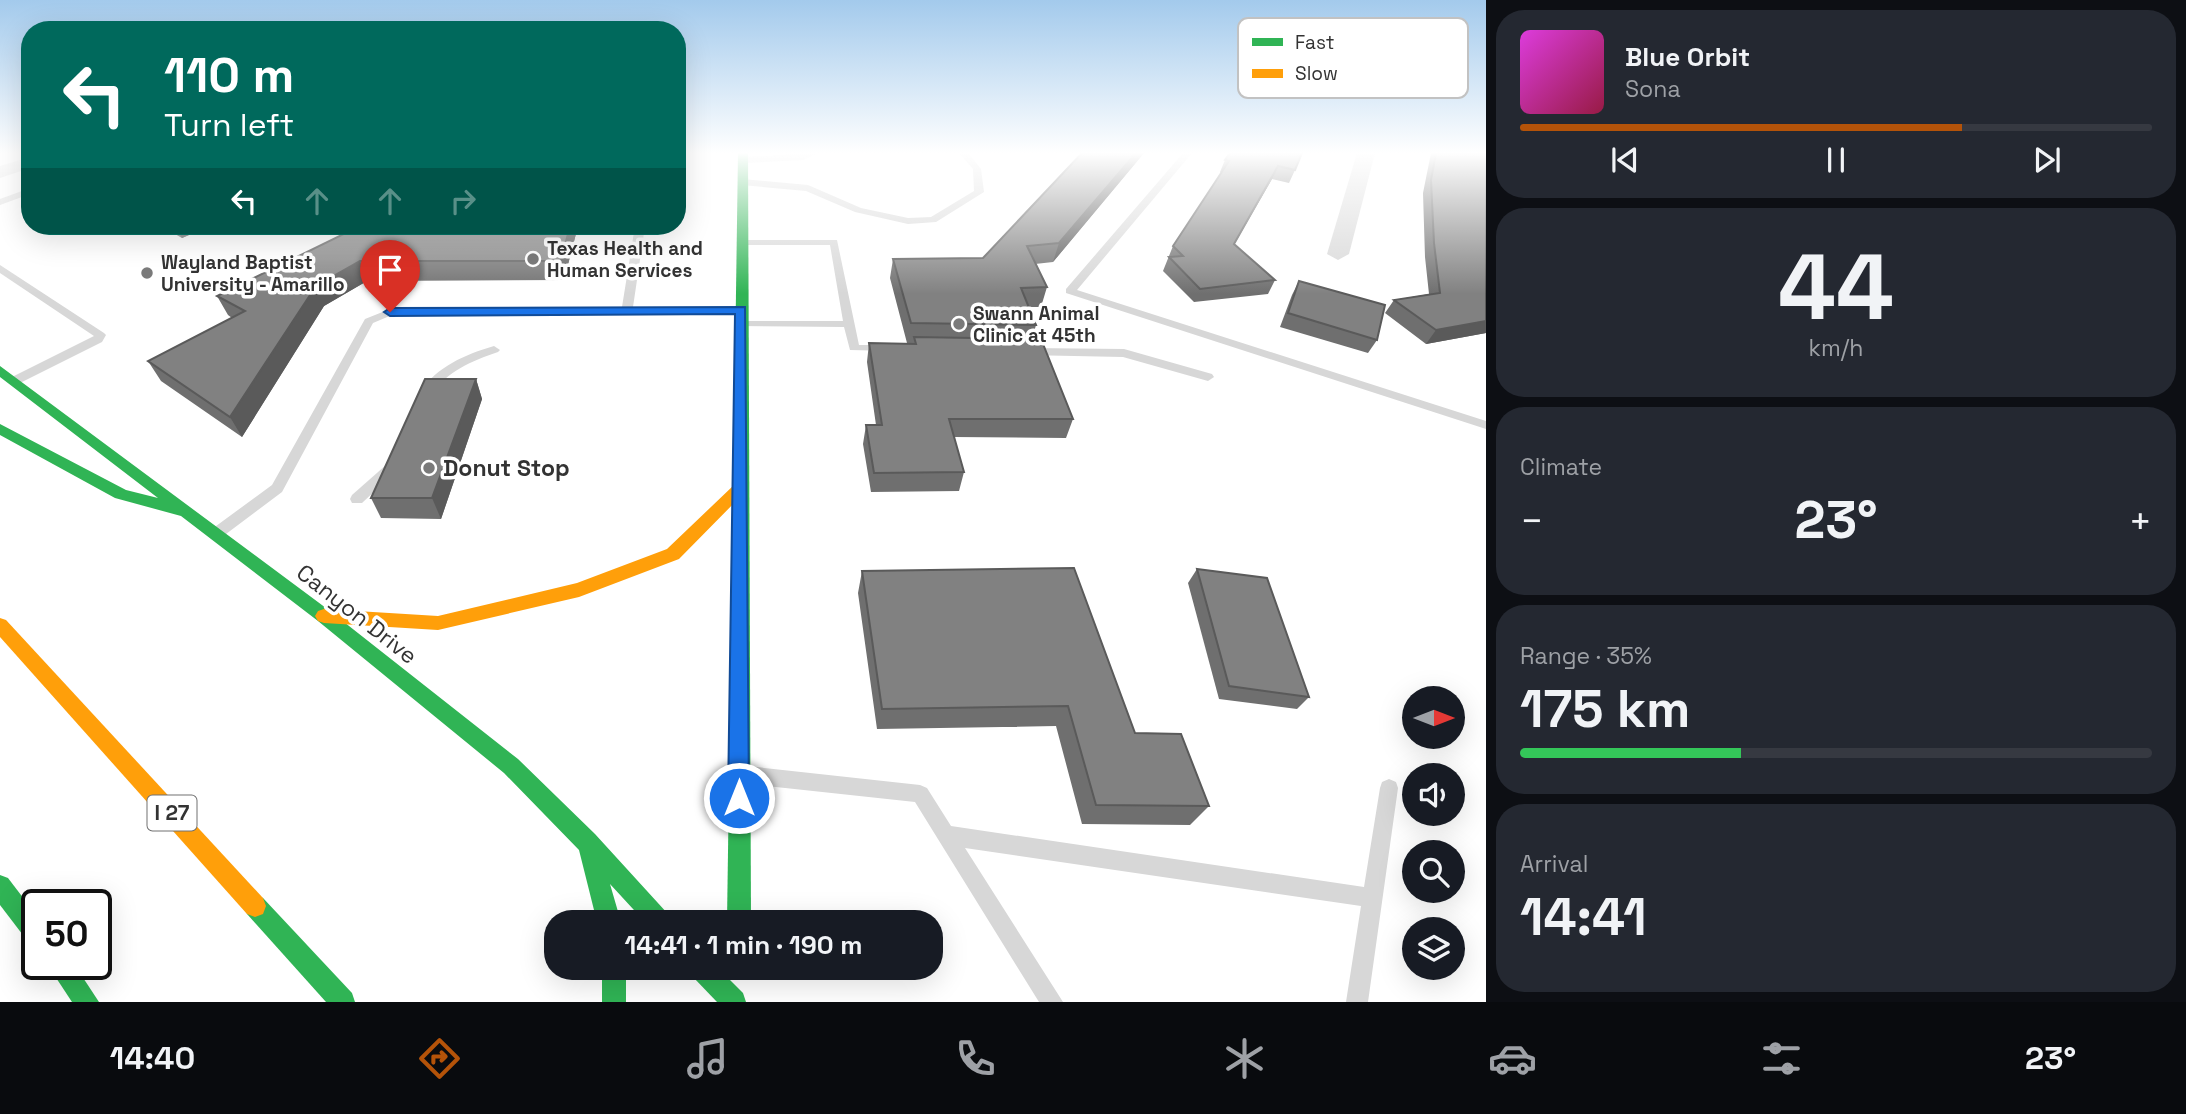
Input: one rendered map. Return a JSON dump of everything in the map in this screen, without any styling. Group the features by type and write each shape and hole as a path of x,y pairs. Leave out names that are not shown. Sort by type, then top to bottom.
{"main road":[{"path":"739,910 742,200"},
{"name":"Canyon Drive","path":"0,370 324,616 511,766 587,842 649,910"},
{"path":"0,429 121,494 185,511"},
{"path":"324,616 438,623 579,590 673,554 739,489"},
{"name":"I 27","path":"0,625 343,1002"},
{"path":"587,842 606,910"},
{"path":"0,886 21,914"},
{"path":"71,980 87,1002"},
{"path":"614,980 614,1002"},
{"path":"714,980 737,1002"},
{"path":"737,1002 739,980"}],"street":[{"path":"1338,254 1353,200"}],"lane":[{"path":"835,200 858,210 908,221 933,220 966,200"},
{"path":"1148,200 1070,292 1486,425"},
{"path":"626,310 638,235"},
{"path":"742,242 834,242 854,348 894,349"},
{"path":"0,268 100,335 98,340 14,381"},
{"path":"216,533 277,488 369,321 378,315 626,310 849,324"},
{"path":"420,405 437,376 460,362 494,350"},
{"path":"1016,351 1124,354 1208,377"},
{"path":"358,499 387,474 396,461"},
{"path":"739,774 920,794 1052,1002"},
{"path":"1357,1002 1389,788"},
{"path":"946,835 1373,898"}],"building":[{"path":"1038,200 1096,200 1059,243 1027,246 1047,287 1021,288 1036,325 911,323 893,259 983,258"},
{"path":"1203,200 1259,200 1234,244 1275,280 1200,289 1169,257 1183,256 1173,246"},
{"path":"1432,200 1486,200 1486,321 1436,330 1394,300 1440,293"},
{"path":"342,235 568,235 561,261 360,261 316,286 230,417 148,361 245,311 217,296"},
{"path":"1299,281 1385,305 1377,340 1288,313"},
{"path":"914,337 1041,339 1073,419 949,419 964,472 874,473 866,425 882,425 869,343 916,344"},
{"path":"425,379 476,379 432,498 371,498"},
{"path":"1074,568 1135,733 1181,734 1209,806 1096,805 1068,706 882,709 862,571"},
{"path":"1197,569 1267,578 1309,697 1229,686"}],"traffic: fast":[{"path":"739,910 743,200"},
{"path":"0,370 324,616 511,766 587,842 649,910"},
{"path":"0,429 121,494 185,511"},
{"path":"590,850 606,910"},
{"path":"0,886 21,914"},
{"path":"255,906 343,1002"},
{"path":"71,980 87,1002"},
{"path":"614,980 614,1002"},
{"path":"713,980 734,1002"}],"traffic: slow":[{"path":"324,616 438,623 579,590 673,554 739,489"},
{"path":"0,625 255,906"}],"place":[{"name":"Texas Health and Human Services","path":"533,259"},
{"name":"Wayland Baptist University - Amarillo","path":"147,273"},
{"name":"Swann Animal Clinic at 45th","path":"959,324"},
{"name":"Donut Stop","path":"429,468"}],"route":[{"path":"390,312 741,310 739,798"}]}
